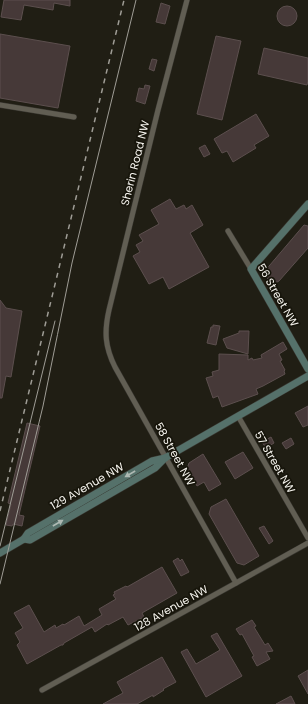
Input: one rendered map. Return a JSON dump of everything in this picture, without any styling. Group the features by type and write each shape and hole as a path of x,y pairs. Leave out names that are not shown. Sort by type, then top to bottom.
{"street":[{"name":"Sherin Road NW","path":"105,331 156,118 187,0"},
{"path":"0,105 74,117"},
{"path":"251,270 308,204"},
{"name":"56 Street NW","path":"228,231 308,369"},
{"name":"58 Street NW","path":"105,331 112,361 236,584"},
{"name":"129 Avenue NW","path":"0,553 24,539 28,533 152,461 165,458 308,376"},
{"name":"57 Street NW","path":"238,416 308,538"},
{"name":"128 Avenue NW","path":"42,690 236,584 308,542"}],"building":[{"path":"4,0 70,0 70,6 54,3 53,10 24,5 21,20 1,17"},
{"path":"161,3 170,6 165,24 156,22"},
{"path":"283,6 291,6 297,12 297,20 291,26 283,26 277,20 277,12"},
{"path":"0,34 70,46 58,108 0,98"},
{"path":"216,36 241,41 222,120 197,114"},
{"path":"264,48 308,58 307,85 258,74"},
{"path":"152,59 157,60 154,71 149,69"},
{"path":"145,85 150,86 145,104 136,101 139,88 144,89"},
{"path":"256,114 269,136 254,145 256,148 233,162 227,151 222,153 214,139"},
{"path":"205,145 210,154 204,157 199,148"},
{"path":"170,199 176,209 184,205 186,209 192,205 203,225 190,233 209,267 169,289 163,277 149,284 133,256 140,252 136,245 143,241 139,235 159,224 151,210"},
{"path":"304,225 308,226 308,248 279,281 271,285 264,272"},
{"path":"0,300 6,308 22,311 11,377 6,376 2,398 0,398"},
{"path":"213,325 220,326 216,345 207,343 211,327 213,327"},
{"path":"239,331 249,331 248,354 227,348 223,339 239,333"},
{"path":"283,342 287,349 279,354 285,374 256,389 258,394 222,407 218,396 213,398 206,378 213,376 212,372 219,370 219,354 248,355 248,360 252,358 253,360 262,358 261,355"},
{"path":"308,406 308,425 303,427 295,413"},
{"path":"27,423 40,426 19,515 24,516 22,526 13,524 12,526 6,525 11,504 8,503"},
{"path":"271,437 274,443 266,448 262,442"},
{"path":"291,438 294,444 286,449 282,443"},
{"path":"243,452 253,468 235,479 225,462"},
{"path":"203,454 221,484 209,491 204,482 197,486 187,469 189,463"},
{"path":"226,499 259,556 244,565 237,563 209,514 211,507"},
{"path":"264,526 273,541 269,544 259,528"},
{"path":"178,558 180,561 182,559 189,572 181,576 173,561"},
{"path":"162,567 177,593 142,613 144,617 128,625 123,617 108,625 107,624 95,632 92,627 63,645 27,664 17,645 20,642 15,633 23,628 14,613 29,605 44,632 55,625 56,628 63,624 64,625 79,616 84,626 102,615 99,609 116,599 113,595 115,594 114,592 126,586 127,587"},
{"path":"252,620 256,626 254,627 265,645 268,643 273,651 266,652 270,659 257,666 252,657 254,656 242,634 240,635 236,629"},
{"path":"217,633 242,676 206,697 181,652 187,649 196,664 220,650 211,636"},
{"path":"162,657 176,682 163,689 164,690 153,697 153,695 137,704 103,704 123,693 117,682"},
{"path":"308,670 308,694 298,676"},
{"path":"291,696 295,704 276,704"}],"tram line":[{"path":"0,584 43,406 72,263 136,0"},
{"path":"0,546 55,321"}],"railway":[{"path":"0,511 124,0"}]}
